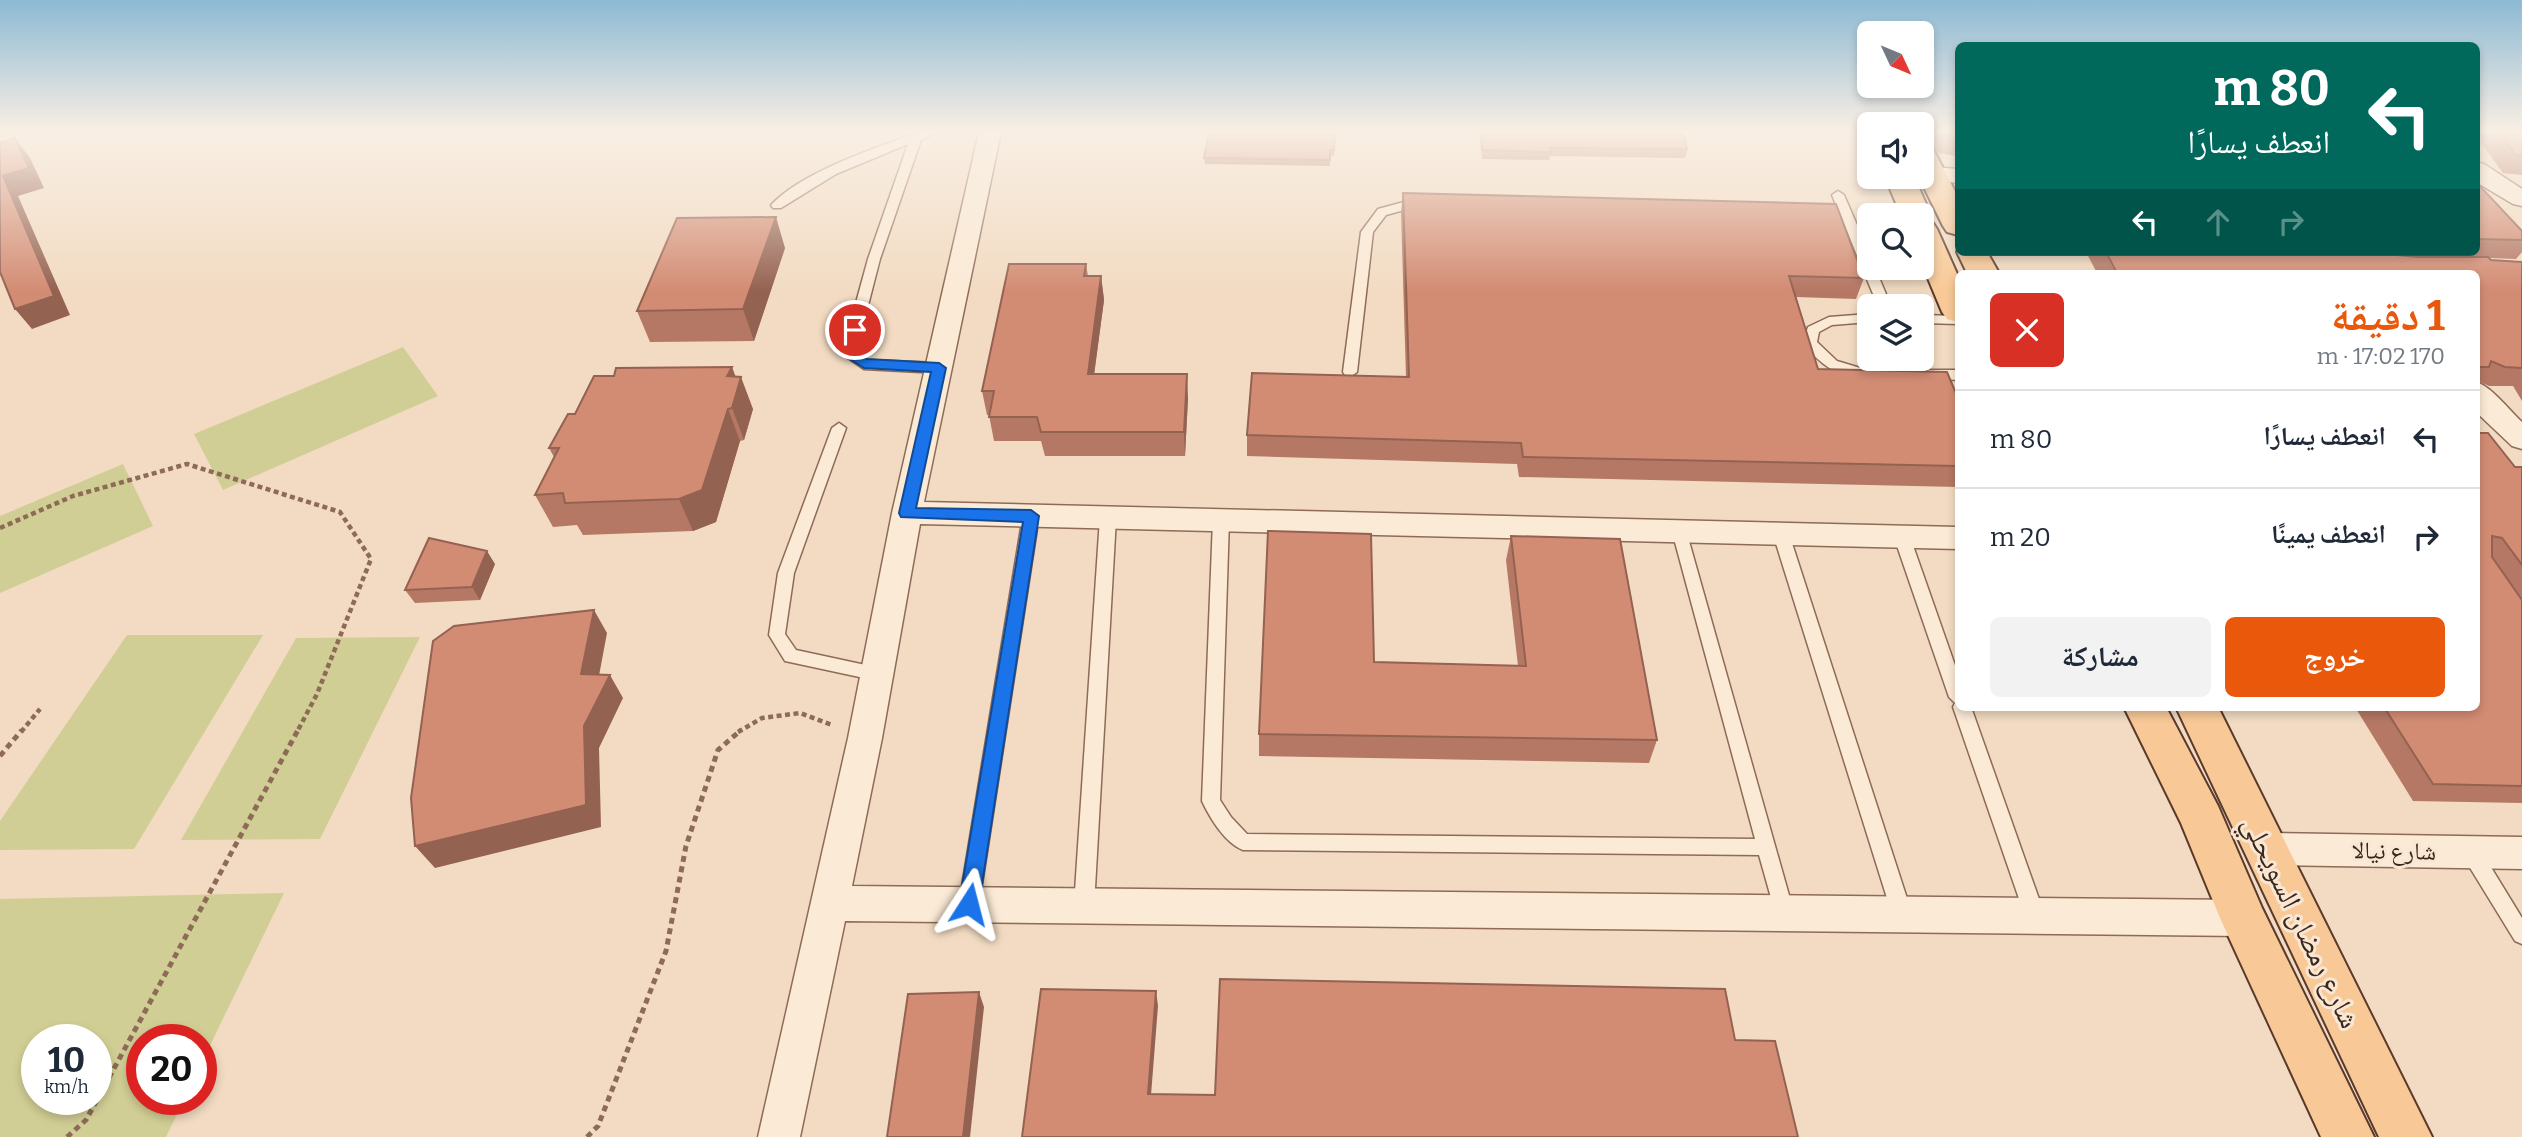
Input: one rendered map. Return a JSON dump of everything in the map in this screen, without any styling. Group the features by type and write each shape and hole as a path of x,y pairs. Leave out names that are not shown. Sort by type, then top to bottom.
{"main road":[{"path":"1940,185 1955,219"},
{"path":"1934,257 1955,305"},
{"name":"شارع رمضان السويحلي","path":"2147,711 2202,820 2243,918 2348,1137"},
{"name":"شارع رمضان السويحلي","path":"2199,711 2406,1137"}],"street":[{"path":"779,1137 866,738 907,513 979,185"},
{"path":"2498,185 2522,199"},
{"path":"2480,200 2522,199"},
{"path":"2480,401 2522,439"},
{"path":"907,513 1955,538"},
{"name":"شارع نيالا","path":"2265,849 2522,853"},
{"path":"830,903 2243,918"}],"lane":[{"path":"777,205 807,185"},
{"path":"899,185 874,259 849,354 864,364 939,368"},
{"path":"1838,195 1837,209 1879,294"},
{"path":"1350,372 1367,232 1382,212 1419,201 1440,201"},
{"path":"1857,319 1829,321 1813,330 1811,342 1823,360 1847,371 1882,374"},
{"path":"1934,319 1955,320"},
{"path":"1917,375 1955,375"},
{"path":"839,428 786,573 777,635 791,656 878,674"},
{"path":"969,904 1031,516"},
{"path":"1084,905 1108,518"},
{"path":"1221,520 1211,801 1225,823 1243,842 1766,847"},
{"path":"1680,531 1784,913"},
{"path":"1781,534 1902,914"},
{"path":"1902,537 1955,688"},
{"path":"1963,711 2035,916"},
{"path":"2471,852 2522,935"}],"path":[{"path":"0,528 73,496 187,464 340,512 371,559 317,694 86,1120 67,1137"},
{"path":"0,755 40,709"},
{"path":"587,1137 598,1126 666,951 685,846 718,750 739,731 762,718 800,713 866,738"}],"shaded area":[{"path":"403,347 438,396 223,490 194,434"},
{"path":"123,464 153,526 0,593 0,516"},
{"path":"127,635 263,635 134,849 0,850 0,821"},
{"path":"420,637 320,839 181,840 296,638"},
{"path":"284,893 217,1031 217,1024 126,1024 126,1115 176,1115 166,1137 0,1137 0,899"}],"building":[{"path":"0,185 7,185 54,296 15,309 0,272"},
{"path":"2480,186 2522,231 2522,240 2480,239"},
{"path":"1403,193 1836,204 1857,260 1857,278 1789,276 1818,369 1947,372 1955,391 1955,466 1523,457 1521,443 1247,435 1252,373 1409,377"},
{"path":"776,217 743,309 637,311 677,218"},
{"path":"2108,256 2488,257 2491,260 2522,262 2522,368 2505,367 2491,361 2489,367 2480,367 2480,270 2115,270"},
{"path":"1009,264 1086,264 1084,276 1101,276 1088,374 1187,374 1184,432 1041,432 1037,417 989,417 994,391 982,391"},
{"path":"732,367 727,376 741,377 702,490 679,499 565,503 563,493 535,495 559,448 549,448 568,414 575,414 594,376 614,376 616,368"},
{"path":"2480,433 2488,433 2515,467 2522,467 2522,565 2502,538 2492,536 2492,557 2522,600 2522,786 2433,784 2387,711 2480,711"},
{"path":"1268,531 1371,534 1374,662 1526,666 1511,536 1620,539 1657,740 1259,734"},
{"path":"429,538 487,551 472,587 405,590"},
{"path":"594,610 581,674 610,675 584,726 586,805 415,846 411,798 433,641 454,626"},
{"path":"1220,979 1725,989 1735,1040 1775,1041 1798,1137 1022,1137 1041,989 1156,991 1148,1094 1215,1095"},
{"path":"979,992 963,1137 887,1137 908,994"}],"route":[{"path":"855,330 849,354 864,364 939,368 907,513 1031,516 969,904"}]}
